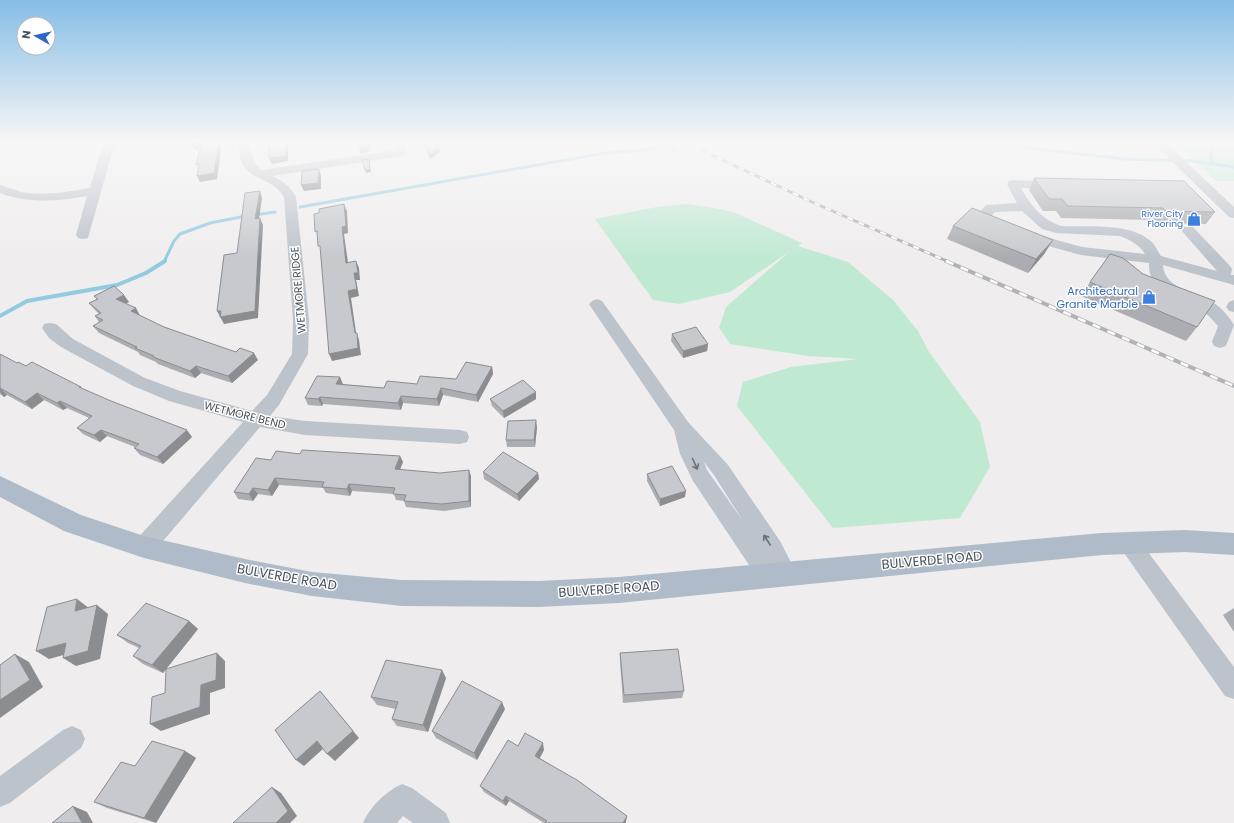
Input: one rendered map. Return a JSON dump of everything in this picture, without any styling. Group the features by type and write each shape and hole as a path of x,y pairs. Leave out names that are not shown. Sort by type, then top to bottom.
{"main road":[{"name":"BULVERDE ROAD","path":"0,486 73,522 144,547 245,571 312,584 402,593 563,592 619,590 1094,545 1185,541 1234,544"}],"street":[{"path":"83,235 98,180"},
{"name":"WETMORE RIDGE","path":"144,547 257,420 273,400 300,354 302,335 290,197 282,186 271,180"},
{"path":"1200,180 1234,214"},
{"path":"1068,185 1013,184 1025,207 1047,226 1061,230 1122,232 1133,236 1147,245 1156,259 1156,273 1162,282 1174,291 1196,300 1212,309 1226,325 1220,342"},
{"path":"0,189 12,193 42,197 95,191"},
{"path":"1025,207 991,208 984,215 995,226 1080,251 1156,259 1229,279"},
{"path":"1188,230 1225,269 1229,279"},
{"path":"597,304 682,427 690,454 700,475 777,575"},
{"name":"WETMORE BEND","path":"50,328 55,334 72,346 139,382 175,396 257,420 305,428 460,437"},
{"path":"1130,543 1234,687"},
{"path":"0,793 72,739"},
{"path":"377,823 402,798 436,823"}],"green space":[{"path":"1215,180 1234,180 1234,181"},
{"path":"687,204 735,213 802,243 798,246 848,262 893,300 918,331 929,352 980,422 990,467 960,518 833,528 737,406 743,382 791,367 858,359 808,356 730,344 719,328 726,307 790,251 730,292 679,304 653,300 595,219 657,207"}],"building":[{"path":"301,180 318,180 318,183 301,185"},
{"path":"1036,180 1184,181 1215,212 1165,211 1163,208 1068,206 1062,199 1049,199"},
{"path":"260,191 255,219 260,218 255,311 220,317 221,311 217,311 224,255 237,253 245,193"},
{"path":"344,204 346,226 342,227 346,263 356,261 358,273 354,273 357,289 348,291 355,333 357,333 358,348 329,354 320,246 318,246 317,231 315,232 314,214 319,213 319,209"},
{"path":"972,208 1053,240 1036,259 953,226"},
{"path":"1110,254 1123,258 1143,274 1215,301 1197,327 1090,282"},
{"path":"114,286 124,295 116,299 136,308 131,311 164,327 236,352 240,348 254,353 228,376 196,366 190,371 153,357 154,356 135,348 137,347 93,326 103,320 95,316 101,313 89,303 98,299 94,296"},
{"path":"696,327 708,344 683,351 672,334"},
{"path":"0,354 26,366 32,362 81,387 79,387 187,430 157,457 134,448 139,444 101,430 94,435 77,428 92,416 60,401 57,403 37,393 25,402 0,388"},
{"path":"466,362 492,367 476,395 441,388 437,399 401,396 398,403 320,397 318,399 305,398 317,376 340,377 336,384 384,388 387,381 417,384 420,376 456,379"},
{"path":"523,380 536,392 503,411 490,399"},
{"path":"536,420 534,440 506,440 508,421"},
{"path":"302,450 400,456 395,469 440,473 469,470 469,501 442,504 404,501 406,495 393,494 395,488 349,484 347,489 322,487 324,482 275,478 268,490 253,488 249,494 234,492 256,458 271,460 276,451 300,454"},
{"path":"503,452 538,473 517,494 483,472"},
{"path":"672,466 686,491 660,499 647,474"},
{"path":"77,599 75,611 97,605 88,651 63,658 66,643 36,651 47,607"},
{"path":"146,603 189,621 152,665 133,656 141,646 117,635"},
{"path":"678,649 684,691 624,695 620,653"},
{"path":"217,653 216,680 201,685 200,707 150,724 152,697 165,693 166,669"},
{"path":"15,654 30,680 0,700 0,665"},
{"path":"386,660 442,670 423,725 392,719 398,702 371,697"},
{"path":"462,681 502,702 474,753 432,731"},
{"path":"320,691 353,731 327,754 317,741 296,760 275,730"},
{"path":"525,733 543,743 535,756 577,780 627,816 623,823 545,823 547,821 506,796 503,801 480,786 508,740 518,746"},
{"path":"152,741 185,751 144,818 94,802 121,762 135,766"},
{"path":"272,787 288,811 276,823 233,823"},
{"path":"73,806 82,823 52,823"}],"waterway":[{"path":"300,207 450,180"},
{"path":"254,215 275,212"},
{"path":"164,261 174,241 180,234 210,223 246,216"},
{"path":"0,316 27,301 117,285 146,273 164,261"}],"railway":[{"path":"766,180 949,262"},
{"path":"946,261 1234,386"}],"place":[{"name":"River City Flooring","path":"1194,219"},
{"name":"Architectural Granite Marble","path":"1149,297"}]}
